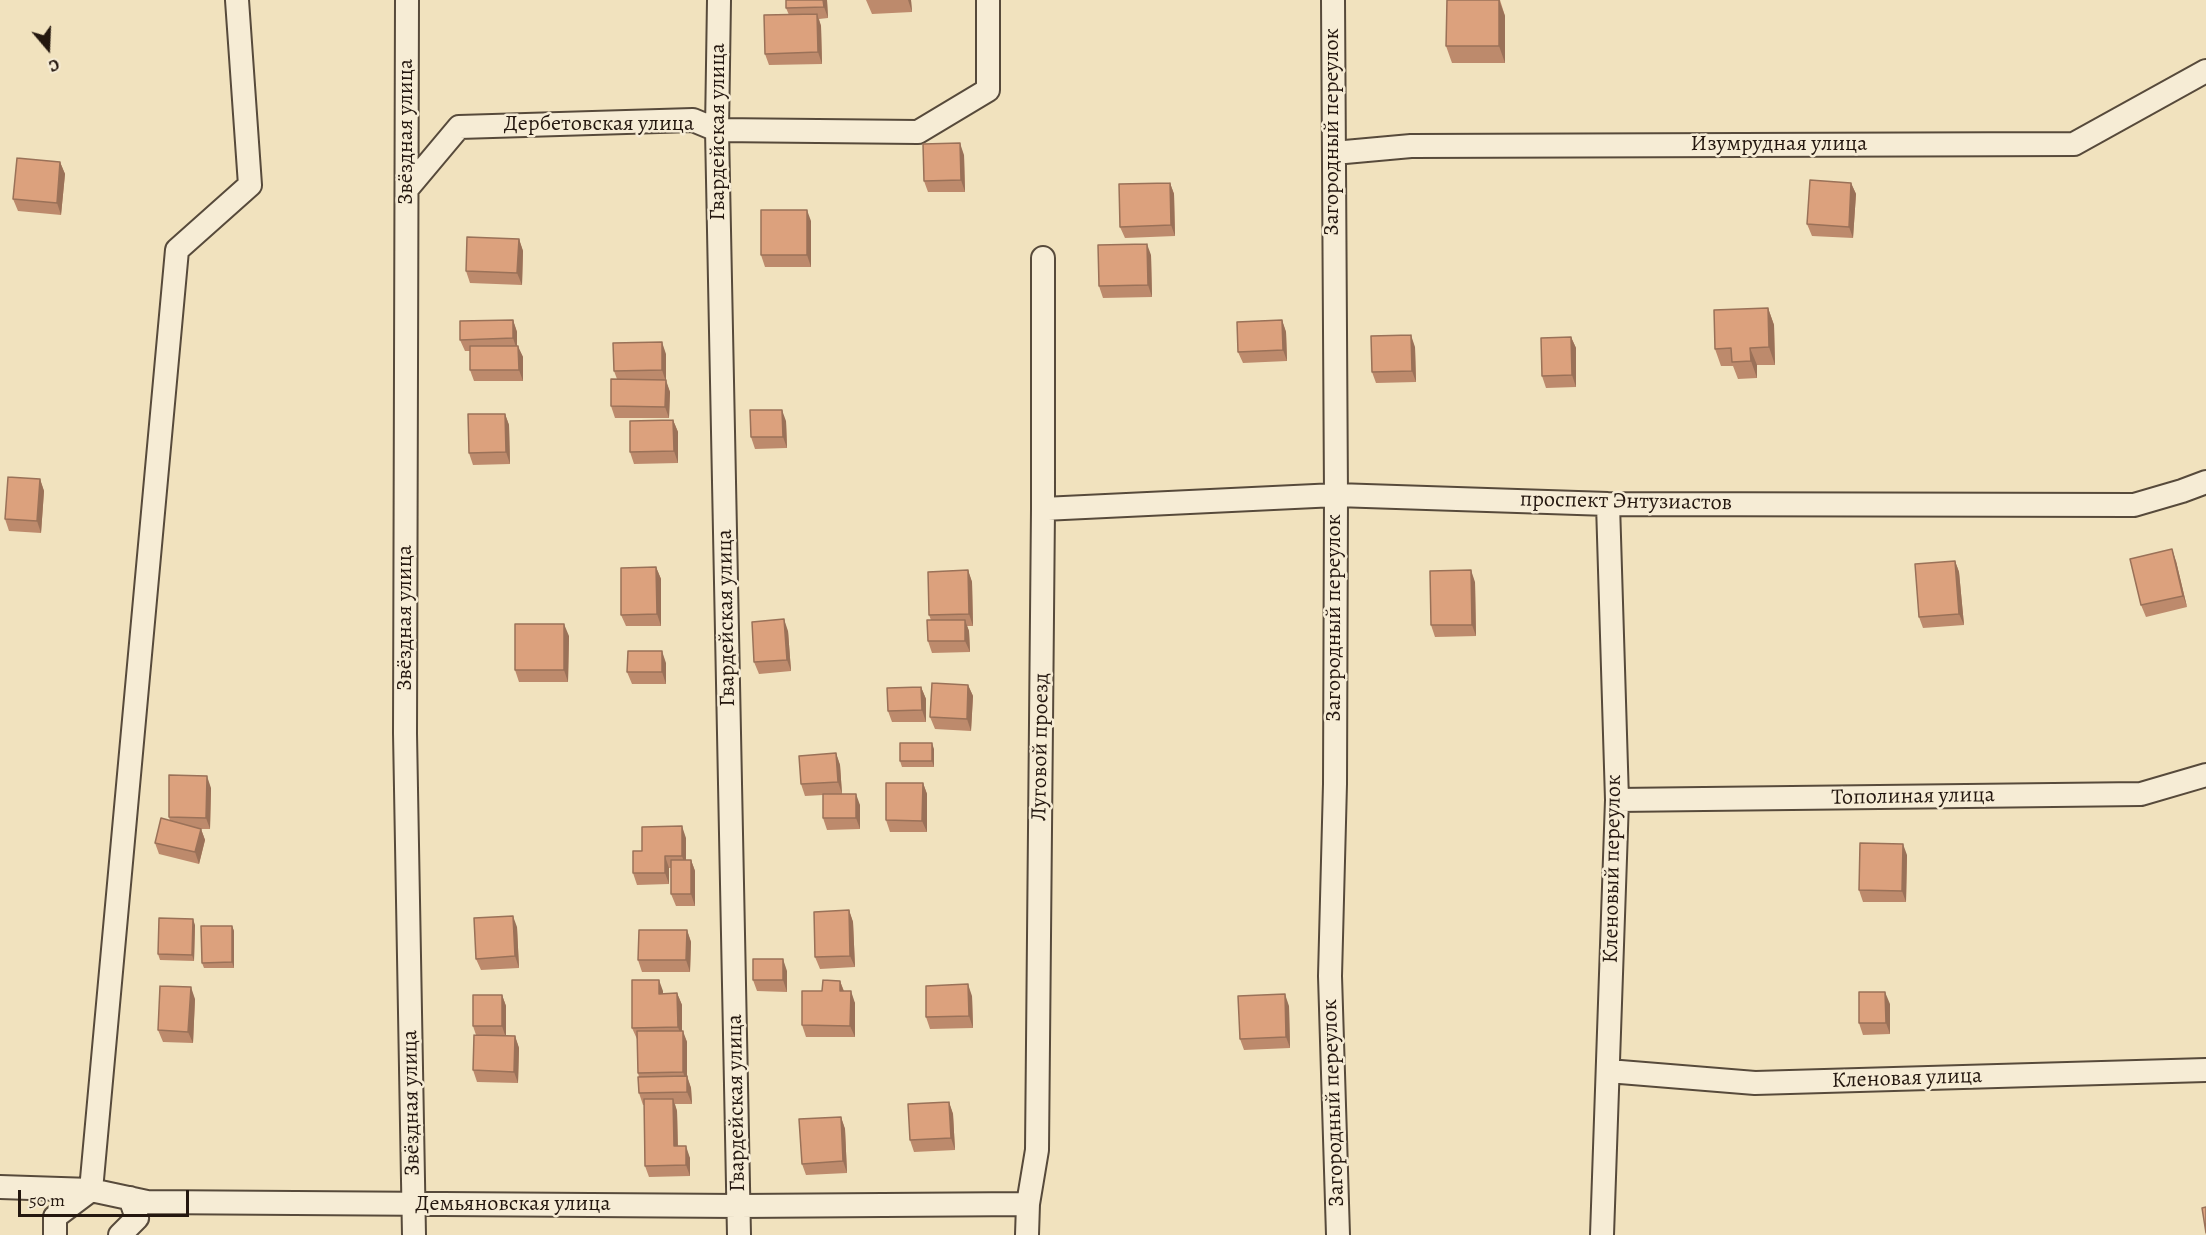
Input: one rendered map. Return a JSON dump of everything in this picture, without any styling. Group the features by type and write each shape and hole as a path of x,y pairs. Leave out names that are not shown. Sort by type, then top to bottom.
{"street":[{"path":"55,1235 55,1217 91,1190 177,250 250,185 237,0"},
{"name":"Звёздная улица","path":"407,0 405,733 414,1235"},
{"name":"Гвардейская улица","path":"719,0 717,130 739,1235"},
{"name":"Дербетовская улица","path":"407,189 459,127 693,120 717,130 918,132 988,90 988,0"},
{"name":"Загородный переулок","path":"1333,0 1336,495 1335,773 1330,976 1338,1235"},
{"name":"Изумрудная улица","path":"1334,153 1411,146 2074,144 2206,71"},
{"name":"Луговой проезд","path":"1027,1235 1028,1204 1037,1150 1043,258"},
{"name":"проспект Энтузиастов","path":"1043,509 1336,495 1608,504 2134,504 2206,482"},
{"name":"Кленовый переулок","path":"1602,1235 1617,800 1608,504"},
{"name":"Тополиная улица","path":"1617,800 2141,794 2206,775"},
{"name":"Кленовая улица","path":"1608,1071 1755,1083 2206,1070"},
{"name":"Демьяновская улица","path":"0,1187 91,1190 147,1202 739,1206 1028,1204"},
{"path":"120,1235 137,1218 130,1198"}],"building":[{"path":"786,0 823,0 824,7 786,8"},
{"path":"1447,0 1499,0 1499,46 1446,46"},
{"path":"817,14 818,52 765,54 764,15"},
{"path":"960,143 961,180 924,181 923,144"},
{"path":"17,158 60,162 57,203 13,199"},
{"path":"1810,180 1851,183 1849,227 1807,224"},
{"path":"1170,183 1171,225 1120,227 1119,184"},
{"path":"761,210 807,210 807,255 761,255"},
{"path":"467,237 519,239 517,273 466,271"},
{"path":"1147,244 1148,285 1099,286 1098,245"},
{"path":"1768,308 1769,347 1750,348 1751,361 1732,362 1731,348 1715,349 1714,310"},
{"path":"513,320 513,338 460,340 460,321"},
{"path":"1282,320 1283,350 1238,352 1237,322"},
{"path":"1411,335 1412,371 1372,372 1371,336"},
{"path":"1571,337 1572,375 1542,376 1541,338"},
{"path":"662,342 662,370 614,371 613,343"},
{"path":"470,346 518,346 519,370 470,370"},
{"path":"611,379 666,380 665,407 611,406"},
{"path":"750,410 782,410 783,437 751,437"},
{"path":"468,414 505,414 506,452 469,453"},
{"path":"673,420 674,451 630,452 630,421"},
{"path":"8,477 40,479 37,521 5,519"},
{"path":"2172,549 2183,596 2141,605 2130,559"},
{"path":"1955,561 1959,614 1919,617 1915,564"},
{"path":"656,567 657,614 621,615 621,568"},
{"path":"968,570 969,614 929,615 928,572"},
{"path":"1471,570 1472,625 1431,625 1430,571"},
{"path":"784,619 787,660 754,662 752,622"},
{"path":"927,620 965,620 965,641 928,641"},
{"path":"515,624 564,624 564,670 515,670"},
{"path":"628,651 662,651 662,672 627,672"},
{"path":"932,683 968,685 967,719 930,717"},
{"path":"921,687 922,710 888,711 887,688"},
{"path":"900,743 932,743 932,761 900,761"},
{"path":"836,753 838,782 801,784 799,756"},
{"path":"169,775 207,776 206,818 169,817"},
{"path":"886,783 923,783 922,821 886,820"},
{"path":"823,794 856,794 856,818 823,818"},
{"path":"161,818 201,829 195,852 155,843"},
{"path":"682,826 682,856 665,856 665,873 633,873 633,851 642,851 642,827"},
{"path":"1860,843 1903,844 1902,891 1859,890"},
{"path":"671,860 691,860 691,894 671,894"},
{"path":"849,910 850,956 815,957 814,912"},
{"path":"513,916 515,956 476,959 474,918"},
{"path":"159,918 193,919 192,955 158,954"},
{"path":"201,926 232,926 232,962 202,963"},
{"path":"639,930 687,930 686,960 638,960"},
{"path":"753,959 783,959 783,980 753,980"},
{"path":"632,980 659,980 659,994 677,993 678,1027 632,1028"},
{"path":"823,980 840,981 840,991 851,991 850,1026 802,1025 802,991 822,991"},
{"path":"968,984 969,1016 926,1017 926,986"},
{"path":"160,986 191,987 188,1032 158,1030"},
{"path":"1859,992 1885,992 1886,1023 1859,1023"},
{"path":"1285,994 1286,1037 1240,1039 1238,996"},
{"path":"473,995 502,995 502,1026 473,1026"},
{"path":"637,1031 683,1031 683,1072 638,1073"},
{"path":"474,1035 515,1036 514,1072 473,1070"},
{"path":"687,1076 687,1092 639,1093 638,1077"},
{"path":"644,1099 673,1099 674,1146 686,1146 686,1165 645,1166"},
{"path":"949,1102 951,1138 910,1140 908,1104"},
{"path":"841,1117 843,1161 802,1164 799,1119"},
{"path":"2206,1207 2206,1233 2202,1208"}]}
